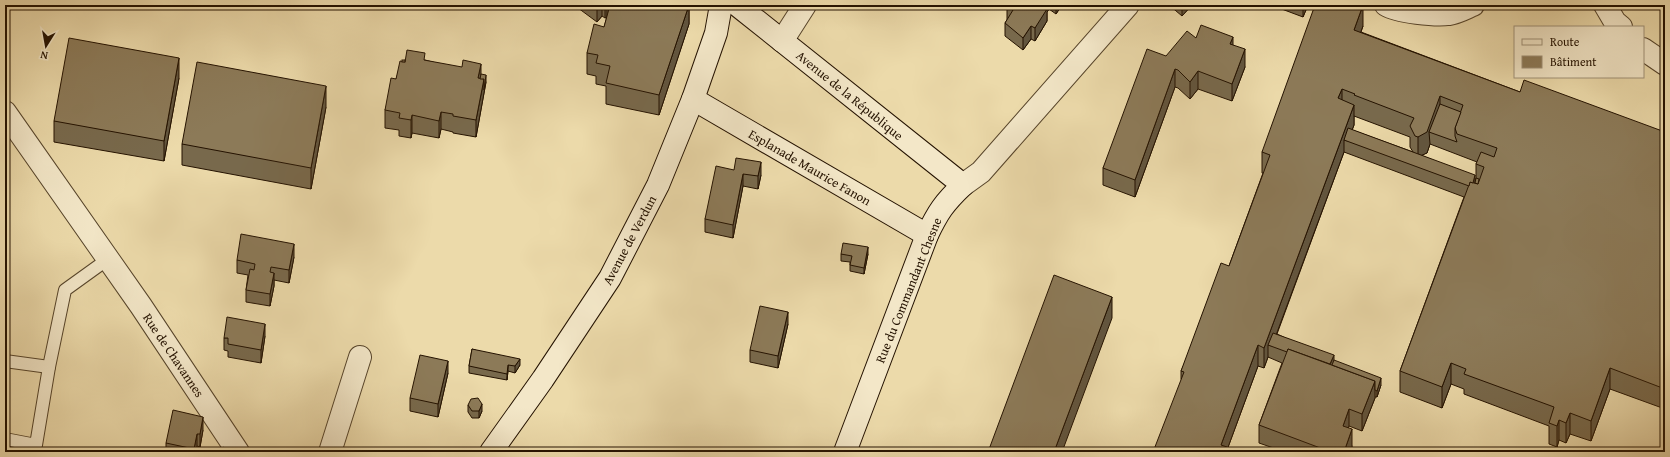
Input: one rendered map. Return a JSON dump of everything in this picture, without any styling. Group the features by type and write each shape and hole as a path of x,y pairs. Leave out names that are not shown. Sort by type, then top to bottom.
{"street":[{"name":"Avenue de Verdun","path":"491,452 543,379 610,278 658,185 693,99 716,32 721,5"},
{"name":"Avenue de la République","path":"737,5 963,185"},
{"path":"782,41 806,5"},
{"name":"Rue du Commandant Chesne","path":"845,452 927,235 936,217 946,202 963,185 981,172 1128,5"},
{"path":"1386,5 1407,12 1450,14 1473,5"},
{"path":"1605,5 1615,22 1620,26"},
{"path":"1644,51 1665,64"},
{"name":"Esplanade Maurice Fanon","path":"693,99 927,235"},
{"name":"Rue de Chavannes","path":"5,112 108,259 238,452"},
{"path":"330,452 360,357"}],"lane":[{"path":"5,439 36,445 49,367 65,290 108,259"},
{"path":"5,360 49,367"}],"building":[{"path":"610,5 689,5 659,95 606,83 610,66 596,63 598,55 587,53 594,24 604,27"},
{"path":"1008,5 1044,5 1043,6 1047,9 1035,28 1031,26 1023,38 1005,23 1013,10 1007,7"},
{"path":"1315,5 1363,5 1354,30 1520,92 1524,80 1665,132 1665,389 1610,368 1591,421 1570,413 1566,423 1559,420 1557,426 1549,423 1554,407 1464,374 1466,369 1451,363 1442,387 1400,371 1470,182 1478,184 1484,167 1476,164 1481,152 1494,157 1497,148 1457,134 1455,128 1463,105 1440,96 1427,132 1418,137 1415,136 1410,126 1414,118 1342,89 1338,98 1354,105 1264,348 1258,345 1221,445 1227,447 1225,452 1153,452 1184,372 1181,371 1221,263 1229,266 1270,155 1262,152"},
{"path":"1201,25 1233,37 1230,44 1245,49 1232,84 1198,71 1190,82 1178,70 1175,69 1135,180 1103,168 1147,49 1166,56 1187,31 1196,38"},
{"path":"69,38 179,58 164,141 54,121"},
{"path":"407,50 425,53 424,60 462,67 463,60 481,64 478,78 484,79 476,120 453,116 453,114 441,112 439,121 412,115 411,120 399,118 400,113 385,110 391,78 396,79 400,61 405,62"},
{"path":"197,62 326,86 311,168 182,144"},
{"path":"481,74 486,75 484,90 484,79 480,79"},
{"path":"1440,104 1461,112 1455,128 1457,142 1429,132"},
{"path":"1348,128 1475,175 1473,183 1470,182 1469,186 1344,140"},
{"path":"736,158 761,162 758,176 743,174 733,225 705,219 716,166 734,170"},
{"path":"1476,178 1479,179 1478,184 1475,183"},
{"path":"241,234 294,244 289,270 271,267 270,272 274,273 270,294 246,290 250,269 254,270 255,264 237,260"},
{"path":"843,243 868,247 864,268 850,265 852,256 841,254"},
{"path":"1054,275 1112,297 1054,452 988,452"},
{"path":"760,306 788,312 778,356 750,350"},
{"path":"227,317 265,324 261,350 228,344 228,338 224,338"},
{"path":"1273,333 1334,355 1330,364 1288,349 1287,352 1268,345"},
{"path":"472,349 520,359 515,366 508,365 507,374 469,366"},
{"path":"1288,349 1375,381 1362,414 1349,409 1343,426 1352,429 1344,452 1331,452 1259,425"},
{"path":"420,355 448,361 438,404 410,398"},
{"path":"1334,360 1381,378 1377,391 1375,390 1375,381 1332,365"},
{"path":"478,398 482,404 479,411 472,411 468,405 471,399"},
{"path":"173,410 203,417 200,434 197,434 194,449 166,443"},
{"path":"224,447 228,452 217,452"}]}
